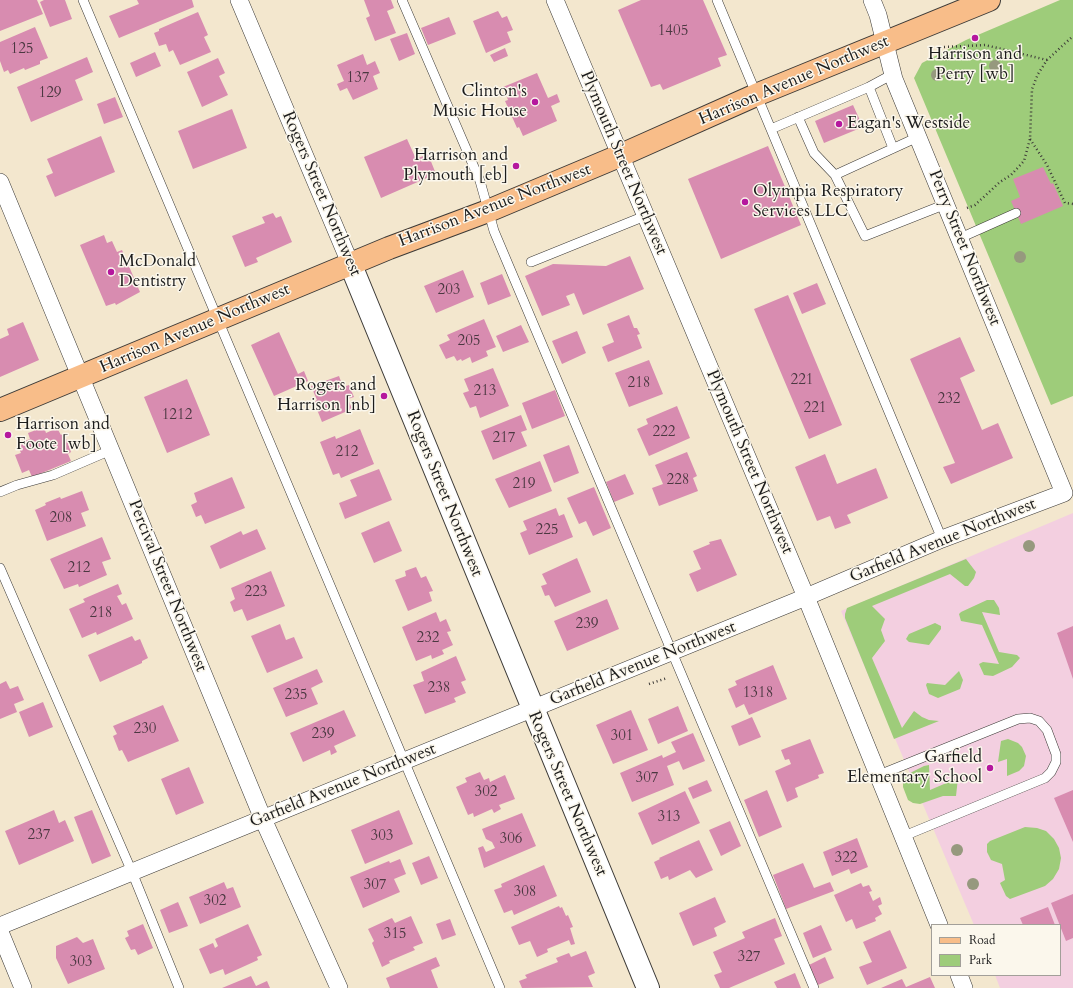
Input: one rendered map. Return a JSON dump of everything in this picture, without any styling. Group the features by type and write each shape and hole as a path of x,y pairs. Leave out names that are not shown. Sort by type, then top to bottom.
{"main road":[{"name":"Harrison Avenue Northwest","path":"0,410 350,264 488,211 619,156 756,95 989,0"}],"street":[{"name":"Rogers Street Northwest","path":"240,0 648,988"},
{"name":"Plymouth Street Northwest","path":"555,0 619,156 806,597 939,924"},
{"name":"Perry Street Northwest","path":"872,0 878,15 893,74 1064,493"},
{"name":"Percival Street Northwest","path":"0,182 263,819 339,988"},
{"name":"Garfield Avenue Northwest","path":"0,926 672,652 942,540 1064,493"},
{"path":"0,932 23,988"},
{"path":"959,976 964,988"}],"lane":[{"path":"83,0 500,988"},
{"path":"402,0 480,181 488,211 814,988"},
{"path":"717,0 942,540"},
{"path":"770,129 868,87 893,74"},
{"path":"868,87 893,148"},
{"path":"798,117 814,153 835,176 865,236 946,204"},
{"path":"835,176 918,137"},
{"path":"960,238 1016,213"},
{"path":"531,262 645,216"},
{"path":"0,492 53,474 111,450"},
{"path":"0,568 132,872 179,988"},
{"path":"879,775 1018,719 1030,718 1039,721 1047,730 1056,754 1056,762 1051,772 1045,778 904,836"}],"path":[{"path":"964,209 975,205 1000,182 1011,176 1024,161 1030,139 1032,89 1038,74 1047,60 1073,36"},
{"path":"944,47 985,45 1047,60"},
{"path":"1030,139 1047,165 1065,203 1073,204"}],"shaded area":[{"name":"Garfield Elementary School","path":"1073,513 1073,988 1000,988 995,976 1061,976 1061,924 974,924 841,611"}],"green space":[{"path":"1060,0 1073,0 1073,396 1051,405 914,78 922,63 966,40"},
{"path":"966,559 976,572 974,578 968,586 965,586 950,574 872,606 885,619 881,630 885,641 872,658 902,728 914,711 929,720 939,721 894,739 845,618 847,608"},
{"path":"987,600 994,600 999,608 1000,615 982,612 999,652 1017,655 1020,658 1012,667 993,676 984,675 979,664 983,662 999,664 982,625 961,621 959,614"},
{"path":"935,623 941,626 941,629 929,645 909,642 906,639 909,634"},
{"path":"959,671 963,680 960,689 938,698 929,694 926,685 927,683 945,685"},
{"path":"1008,739 1018,743 1022,747 1026,756 1024,766 1019,771 1007,776 1007,759 998,762 1001,741"},
{"path":"929,765 930,790 958,778 956,796 943,796 920,804 913,803 908,800 903,787 903,779 908,774"},
{"path":"1025,827 1037,828 1046,831 1054,839 1059,848 1061,858 1059,869 1053,879 1045,886 1010,899 1006,896 1000,883 1005,880 1002,864 991,860 987,852 987,844 990,841"}],"building":[{"path":"0,0 37,0 43,14 0,31"},
{"path":"44,0 65,0 72,19 50,27 40,2"},
{"path":"137,0 192,0 194,7 119,38 109,16 139,4"},
{"path":"364,0 391,0 394,8 387,11 396,33 375,41 366,18 370,16"},
{"path":"641,0 703,0 727,55 718,58 721,66 663,90 660,84 651,87 618,10"},
{"path":"498,11 502,18 507,16 513,30 507,32 511,42 486,53 473,21"},
{"path":"198,12 208,35 204,37 211,52 180,65 173,50 169,52 166,44 159,46 154,33 159,31 159,29"},
{"path":"449,17 456,34 428,45 421,28"},
{"path":"35,27 48,58 40,61 40,64 25,70 24,68 10,74 8,70 4,72 0,61 0,42"},
{"path":"407,33 415,54 399,61 390,39"},
{"path":"505,48 508,56 494,62 490,55"},
{"path":"155,52 161,66 136,77 130,63"},
{"path":"363,54 367,65 375,61 380,73 373,76 378,89 353,100 347,88 340,91 337,84 344,81 337,65"},
{"path":"87,57 93,72 75,80 83,100 31,122 17,87"},
{"path":"218,58 225,73 219,76 228,95 202,107 187,72"},
{"path":"537,73 548,98 557,94 560,102 551,106 557,121 523,136 519,127 517,128 505,101 508,100 503,87"},
{"path":"115,97 123,117 104,124 97,104"},
{"name":"Eagan's Westside","path":"853,105 863,127 824,143 815,121"},
{"path":"232,109 247,148 193,169 178,131"},
{"path":"101,136 115,172 55,197 46,176 53,173 47,159"},
{"path":"407,139 416,159 428,154 436,174 381,198 364,157"},
{"name":"Olympia Respiratory Services LLC","path":"768,146 801,225 721,259 688,179"},
{"path":"1043,167 1051,184 1053,183 1063,206 1021,224 1011,201 1020,197 1013,179"},
{"path":"273,213 276,218 281,216 292,242 256,258 258,262 245,267 232,236 265,223 262,217"},
{"name":"McDonald Dentistry","path":"104,235 107,243 112,241 117,252 122,250 140,292 116,305 115,303 106,306 80,245"},
{"path":"630,256 644,289 583,315 574,293 566,296 570,305 542,316 525,276 553,264 606,266"},
{"path":"463,270 474,297 436,313 424,286"},
{"path":"502,274 511,296 488,305 480,283"},
{"path":"817,283 826,304 802,314 793,293"},
{"path":"788,295 842,425 809,439 754,309"},
{"path":"629,315 634,328 637,328 640,334 637,335 642,348 608,362 602,347 614,342 607,324"},
{"path":"484,319 496,347 486,351 488,356 472,363 470,357 462,361 461,359 457,361 454,356 446,359 439,345 450,340 447,335"},
{"path":"23,322 39,360 0,377 0,339 9,335 7,329"},
{"path":"521,325 529,342 503,352 496,336"},
{"path":"577,331 586,353 562,364 552,341"},
{"path":"279,332 298,374 304,371 308,381 274,396 251,345"},
{"path":"960,337 975,371 960,378 982,430 998,423 1013,458 951,484 943,467 955,463 910,359"},
{"path":"649,360 663,394 629,407 615,373"},
{"path":"493,368 509,406 480,418 476,406 470,408 463,393 469,391 464,379"},
{"path":"339,376 343,387 349,385 354,397 348,399 352,409 322,422 314,402 317,400 311,386"},
{"path":"187,379 210,435 167,453 144,397"},
{"path":"555,390 565,416 532,429 522,403"},
{"path":"677,406 690,438 649,456 637,429 648,424 646,419"},
{"path":"521,415 527,430 521,432 527,446 493,460 481,431"},
{"path":"44,427 46,433 57,428 61,435 64,433 71,452 68,454 71,461 32,477 29,470 22,473 15,455 21,453 17,444 30,439 28,433"},
{"path":"360,429 374,464 341,478 339,473 333,475 320,442 335,436 336,439"},
{"path":"569,445 579,473 554,483 543,455"},
{"path":"687,452 697,476 693,478 698,491 659,506 652,488 663,484 655,465"},
{"path":"825,454 837,484 876,468 888,498 847,515 851,523 835,529 830,516 817,521 795,467"},
{"path":"540,461 552,491 509,508 495,479"},
{"path":"379,469 392,500 345,519 339,503 357,496 350,480"},
{"path":"625,474 634,494 614,502 606,482"},
{"path":"232,477 245,508 205,524 201,515 196,517 191,505 197,502 194,493"},
{"path":"594,487 611,528 593,536 586,521 579,524 567,498"},
{"path":"82,491 89,510 81,513 86,526 47,541 35,510 46,505 45,503"},
{"path":"556,508 559,516 564,514 573,537 529,555 520,533 527,530 523,521"},
{"path":"389,521 402,551 374,563 361,533"},
{"path":"257,529 266,549 220,569 210,546 241,531 243,535"},
{"path":"102,537 111,559 102,562 107,575 79,587 78,584 64,589 50,559"},
{"path":"721,539 737,575 697,592 689,574 701,569 693,551 710,544 709,542"},
{"path":"577,558 591,592 555,607 549,595 545,596 541,586 547,584 542,574"},
{"path":"416,567 421,578 426,576 433,591 429,592 432,601 408,611 395,580 406,576 405,571"},
{"path":"271,571 285,606 247,621 242,609 234,612 230,602 235,599 231,588"},
{"path":"118,584 122,594 117,596 122,605 126,603 133,619 97,635 96,632 82,638 69,609 85,602 83,599"},
{"path":"607,599 619,629 567,651 554,621"},
{"path":"436,612 440,622 446,619 451,631 447,632 453,645 442,650 444,654 432,659 431,655 416,661 402,627"},
{"path":"280,624 286,640 294,637 303,658 267,673 251,636"},
{"path":"1073,626 1073,679 1057,633"},
{"path":"132,636 135,641 140,639 148,658 142,661 142,663 100,682 88,655"},
{"path":"456,656 466,680 461,682 466,693 454,698 456,702 425,714 413,685 424,681 421,672"},
{"path":"773,665 787,699 749,715 744,704 736,708 728,689 737,685 735,681"},
{"path":"317,669 323,682 311,688 318,704 286,717 273,688"},
{"path":"6,681 10,689 18,686 24,700 14,704 17,712 0,719 0,684"},
{"path":"43,702 53,727 29,737 19,712"},
{"path":"163,705 179,741 128,762 122,750 119,751 113,736 117,734 113,726"},
{"path":"678,706 688,731 658,744 648,719"},
{"path":"344,710 356,736 334,746 337,752 331,755 330,750 303,762 290,733"},
{"path":"631,710 648,750 613,764 596,725"},
{"path":"752,717 761,737 739,746 731,726"},
{"path":"693,733 705,761 683,770 679,761 667,766 674,785 632,802 620,773 662,755 663,758 676,752 671,742"},
{"path":"810,739 824,773 818,775 819,778 795,788 798,797 787,802 775,771 791,764 789,759 785,760 781,750"},
{"path":"189,767 204,803 176,815 161,779"},
{"path":"480,772 484,780 489,778 490,782 505,775 515,799 499,805 501,809 494,813 492,809 474,817 473,813 468,815 456,787 467,782 465,778"},
{"path":"707,780 712,791 693,799 688,788"},
{"path":"767,790 782,827 759,837 744,800"},
{"path":"1073,790 1073,842 1054,798"},
{"path":"685,791 700,823 652,845 638,813"},
{"path":"54,810 59,823 65,820 74,841 19,865 5,831"},
{"path":"92,810 111,856 92,864 74,817"},
{"path":"399,810 413,844 365,864 351,830"},
{"path":"522,813 536,846 484,868 478,848 483,846 486,852 495,848 492,842 486,839 482,829"},
{"path":"730,821 741,846 721,856 709,830"},
{"path":"857,838 868,867 851,874 849,869 832,876 823,852"},
{"path":"699,840 713,870 696,878 690,870 669,880 668,876 661,879 654,862 660,859 659,858"},
{"path":"429,856 438,878 421,885 412,863"},
{"path":"400,859 406,874 394,879 400,892 363,908 350,877 389,861 390,863"},
{"path":"803,863 814,888 830,882 834,891 786,909 773,875"},
{"path":"544,865 557,896 514,915 512,910 504,913 494,890 502,887 501,884"},
{"path":"224,882 227,889 233,887 241,907 200,924 189,897"},
{"path":"861,883 863,887 869,885 872,891 869,892 873,901 880,897 882,904 878,906 882,914 875,918 876,921 856,929 852,919 846,922 834,895"},
{"path":"1073,894 1073,938 1066,941 1061,928 1061,924 1059,924 1051,903"},
{"path":"715,897 726,922 714,928 717,936 693,946 679,913"},
{"path":"178,902 188,926 169,933 160,910"},
{"path":"559,906 560,908 562,907 566,916 568,915 573,927 570,928 575,944 571,945 569,940 547,949 548,952 537,957 530,941 519,945 511,927"},
{"path":"1048,907 1055,924 1023,924 1020,918"},
{"path":"411,916 423,943 413,947 415,950 389,961 390,963 382,967 372,943 374,941 368,929 392,918 395,923"},
{"path":"775,918 782,936 774,939 785,964 729,988 720,988 714,975 722,972 713,952 745,938 742,932"},
{"path":"450,919 456,935 442,940 436,924"},
{"path":"143,924 153,948 138,955 135,949 131,950 125,938 129,936 127,931"},
{"path":"248,924 262,955 257,957 258,960 225,975 223,969 210,974 199,949 213,943 215,948 218,946 215,939"},
{"path":"821,925 832,950 813,958 803,933"},
{"path":"890,930 907,968 867,985 859,967 872,962 863,942"},
{"path":"77,937 83,943 93,939 105,969 68,984 56,958 56,946"},
{"path":"586,951 595,973 588,976 593,987 522,988 519,981 527,978 525,975 558,962 556,958 569,953 571,957"},
{"path":"436,957 440,966 431,970 438,988 390,988 386,978"},
{"path":"825,957 834,978 818,985 809,965"},
{"path":"795,973 801,988 777,988 774,982"},
{"path":"251,976 256,986 267,981 270,988 222,988"},
{"path":"930,977 935,988 881,988 902,979 906,987"}],"place":[{"name":"Harrison and Perry [wb]","path":"975,38"},
{"name":"Clinton's Music House","path":"535,102"},
{"name":"Eagan's Westside","path":"839,124"},
{"name":"Harrison and Plymouth [eb]","path":"516,166"},
{"name":"Olympia Respiratory Services LLC","path":"745,202"},
{"name":"McDonald Dentistry","path":"111,272"},
{"name":"Rogers and Harrison [nb]","path":"384,396"},
{"name":"Harrison and Foote [wb]","path":"8,435"},
{"name":"Garfield Elementary School","path":"990,768"}]}
